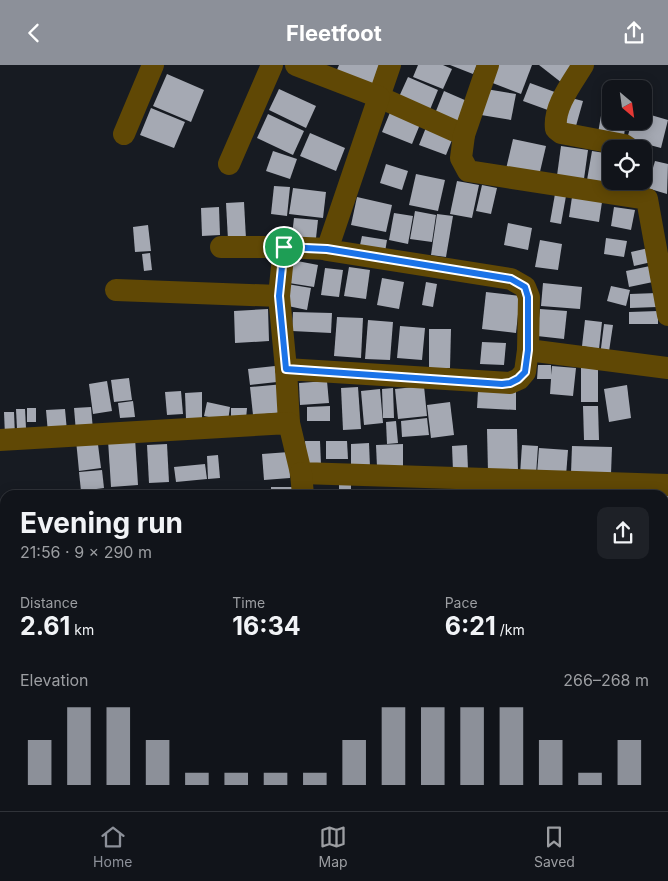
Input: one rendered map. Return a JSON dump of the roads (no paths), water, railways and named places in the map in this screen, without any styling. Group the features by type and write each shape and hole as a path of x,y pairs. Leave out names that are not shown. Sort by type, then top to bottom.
{"street":[{"path":"124,134 153,65"},
{"path":"229,164 272,65"},
{"path":"296,65 379,97 464,135"},
{"path":"327,249 390,65"},
{"path":"488,65 464,135 461,158 468,171 602,185"},
{"path":"583,65 564,96 555,121 556,129 561,133 602,141"},
{"path":"645,190 668,315"},
{"path":"221,247 327,249 511,279 525,287 528,297 528,350 525,372 518,379 510,383 286,369"},
{"path":"284,247 279,296 289,423 302,484 668,485"},
{"path":"116,289 279,296"},
{"path":"528,350 668,368"},
{"path":"0,439 289,423"}]}
